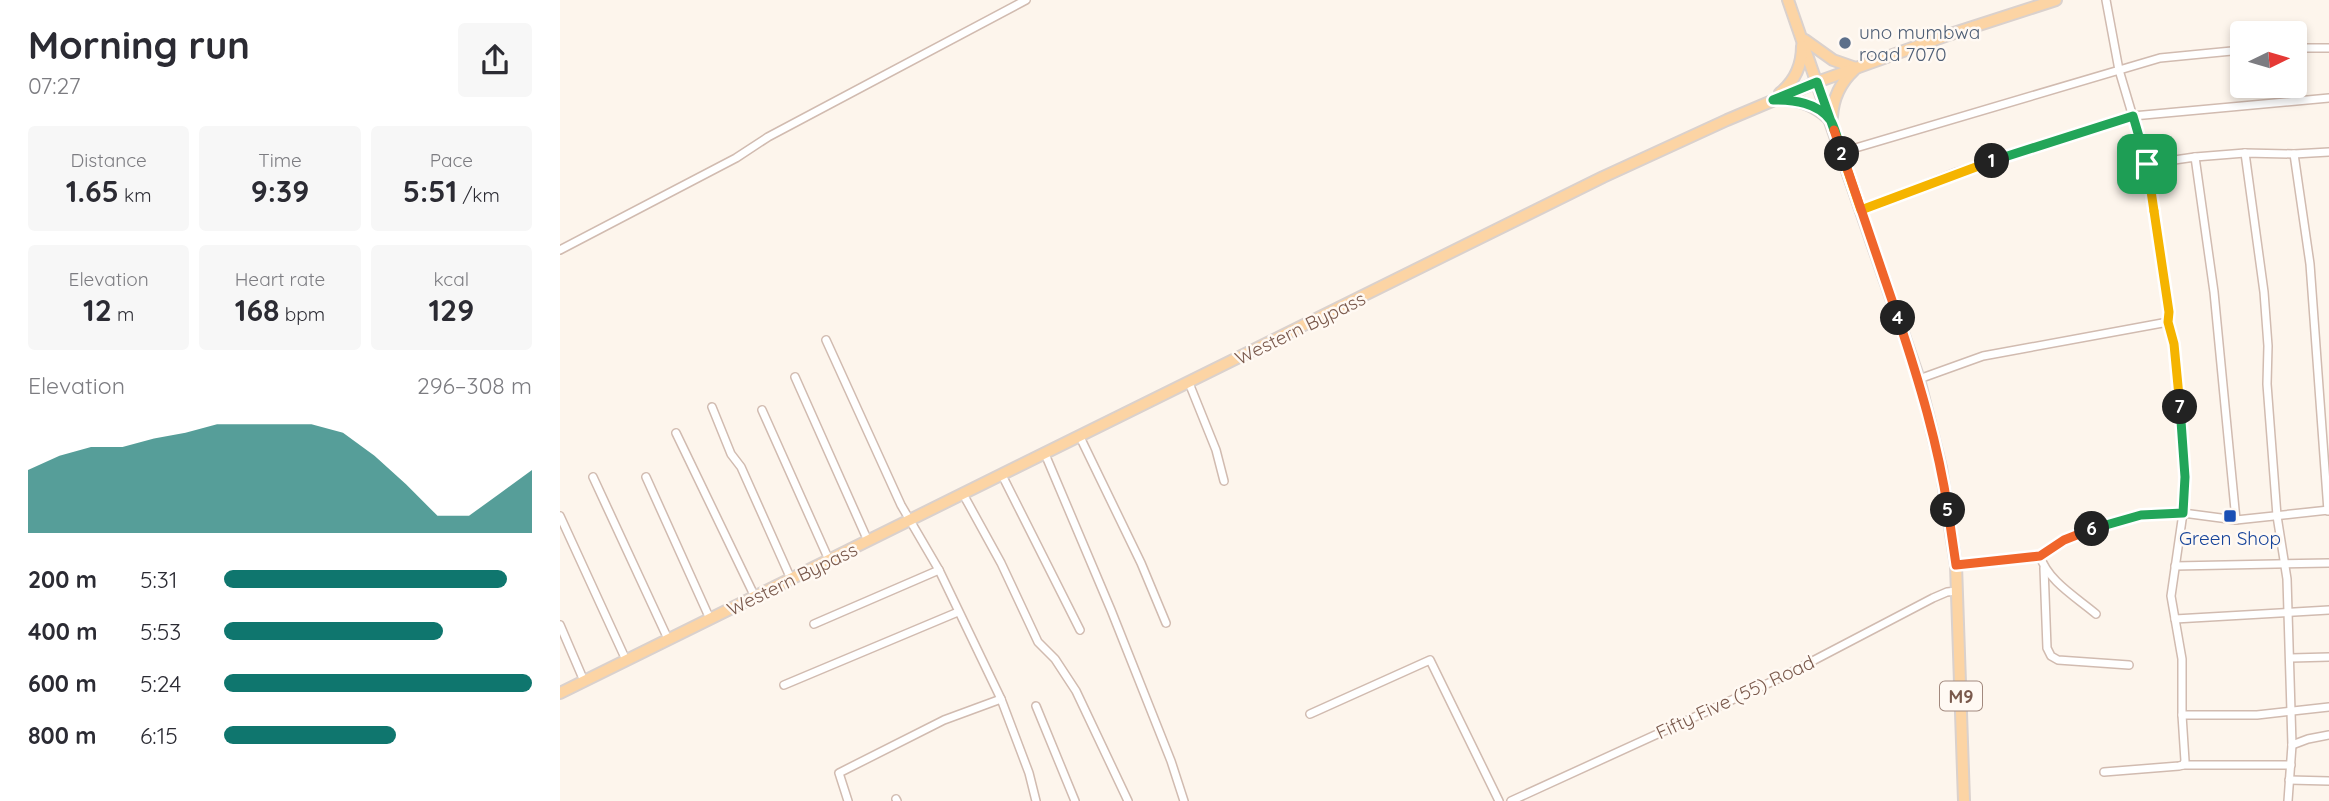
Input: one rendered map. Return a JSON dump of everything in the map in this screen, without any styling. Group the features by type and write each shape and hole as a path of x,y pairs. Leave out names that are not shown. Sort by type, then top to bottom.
{"main road":[{"name":"M9","path":"1788,0 1919,379 1941,468 1958,591 1964,801"},
{"name":"Western Bypass","path":"560,693 1603,177 1817,82 1988,21 2056,0"},
{"path":"1803,38 1822,54 1856,68 1840,86 1835,97 1831,122"},
{"path":"1773,100 1787,88 1797,73 1803,38"},
{"path":"1773,100 1805,103 1820,111 1831,122"}],"street":[{"path":"560,250 736,158 768,137 1026,0"},
{"path":"2106,0 2119,70 2147,164 2169,312 2168,322 2174,344 2185,477 2183,513 2171,596 2182,659 2183,765"},
{"path":"2307,48 2329,48"},
{"path":"1842,152 2119,70 2173,56 2230,51"},
{"path":"1861,210 1957,172 2133,116 2329,98"},
{"path":"2147,164 2245,153 2329,152"},
{"path":"2245,153 2264,292 2268,346 2267,384 2277,516 2285,565 2291,658 2292,745 2288,801"},
{"path":"1956,565 2040,556 2064,540 2094,528 2141,515 2183,513 2236,520 2328,511 2311,276 2294,154"},
{"path":"2195,157 2214,292 2236,520"},
{"path":"1919,379 1983,356 2165,325 2168,322"},
{"path":"826,340 909,521 939,570 1001,699 1025,762 1036,801"},
{"path":"795,377 868,541"},
{"path":"1189,383 1216,450 1224,481"},
{"path":"712,407 731,454 741,467 791,579"},
{"path":"762,410 829,560"},
{"path":"676,433 755,597"},
{"path":"1080,437 1141,563 1166,623"},
{"path":"1045,454 1111,610 1171,761 1184,801"},
{"path":"1002,475 1080,630"},
{"path":"593,477 668,639"},
{"path":"646,477 710,619"},
{"path":"963,494 1001,563 1038,642 1055,659 1076,691 1128,801"},
{"path":"560,516 626,660"},
{"path":"2040,556 2044,568 2047,648 2051,656 2058,660 2129,665"},
{"path":"2175,566 2329,563"},
{"path":"2044,568 2096,614"},
{"path":"814,624 939,570"},
{"name":"Fifty Five (55) Road","path":"1511,801 1782,677 1933,598 1958,591"},
{"path":"2175,618 2239,617 2329,610"},
{"path":"784,685 958,612"},
{"path":"560,625 584,681"},
{"path":"2291,658 2329,657"},
{"path":"1310,713 1430,660 1499,801"},
{"path":"848,801 838,773 944,720 1001,699"},
{"path":"1036,706 1075,801"},
{"path":"2182,715 2257,715 2329,707"},
{"path":"2292,745 2329,735"},
{"path":"2104,772 2183,765 2291,765"},
{"path":"2290,780 2329,781"}],"place":[{"name":"uno mumbwa road 7070","path":"1845,43"},
{"name":"Green Shop","path":"2230,516"}],"route":[{"path":"2147,164 2133,116 1957,172 1861,210 1831,122 1820,111 1805,103 1773,100 1817,82 1842,152 1861,210 1880,262 1919,379 1941,468 1956,565 2040,556 2064,540 2094,528 2141,515 2183,513 2185,477 2174,344 2168,322 2169,312 2147,164"}]}
